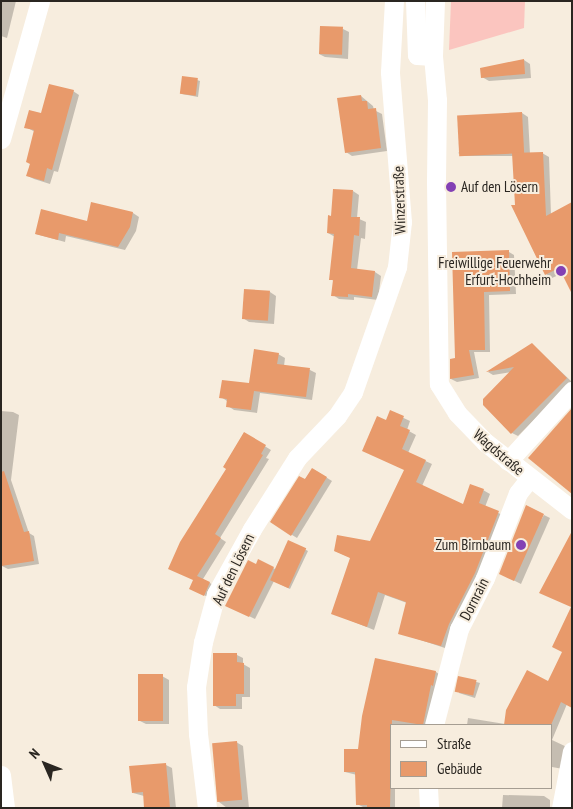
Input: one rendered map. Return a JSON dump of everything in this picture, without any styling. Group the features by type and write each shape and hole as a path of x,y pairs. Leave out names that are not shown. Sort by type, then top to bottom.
{"street":[{"path":"1,138 40,1"},
{"name":"Winzerstraße","path":"337,416 353,392 397,267 402,222 390,72 394,1"},
{"path":"415,1 417,55 433,56 435,1"},
{"name":"Wagdstraße","path":"433,56 437,100 436,181 439,384 457,413 485,442 572,510"},
{"path":"508,461 572,391"},
{"name":"Auf den Lösern","path":"207,808 198,734 196,687 203,642 216,594 252,529 297,458 337,416"},
{"name":"Dornrain","path":"434,724 459,629 485,578 518,494 529,478"},
{"path":"561,808 572,752"},
{"path":"1,775 5,808"},
{"path":"428,789 428,808"}],"shaded area":[{"path":"451,1 525,1 524,28 449,50"}],"building":[{"path":"320,26 343,27 342,55 319,54"},
{"path":"524,59 525,74 481,78 480,68"},
{"path":"182,76 198,78 196,96 180,94"},
{"path":"49,84 74,90 52,170 47,168 44,181 26,176 30,164 26,162 34,130 24,128 29,110 41,113"},
{"path":"361,95 362,101 367,101 368,109 376,108 381,148 345,153 337,98"},
{"path":"522,112 524,153 459,156 457,115"},
{"path":"543,152 546,216 572,202 572,294 559,268 545,275 511,205 515,205 512,153"},
{"path":"333,189 353,190 351,217 360,217 359,236 354,235 351,268 375,271 372,297 348,294 348,297 331,296 333,280 329,280 334,234 327,233 328,215 331,216"},
{"path":"91,202 133,212 130,227 118,247 59,233 58,240 35,234 41,209 87,221"},
{"path":"509,250 510,291 484,292 485,350 469,350 474,375 450,379 450,359 455,358 452,252"},
{"path":"244,289 270,291 268,321 242,319"},
{"path":"532,343 567,378 511,434 483,405 483,399 514,367 486,372"},
{"path":"254,349 279,353 277,364 310,368 306,397 254,391 251,410 226,407 227,399 219,398 222,380 249,383"},
{"path":"572,408 572,494 528,458"},
{"path":"390,410 404,416 400,426 410,430 402,449 426,460 416,482 463,504 470,484 484,489 479,503 499,511 475,573 449,624 441,646 398,634 406,602 378,592 367,627 331,614 350,558 334,551 337,535 370,541 404,470 362,451 377,416 386,420"},
{"path":"244,432 266,445 261,454 263,455 215,534 221,538 197,576 210,582 204,596 189,589 193,580 168,569 180,542 226,469 223,467"},
{"path":"312,468 327,477 291,536 270,522 299,476 305,479"},
{"path":"4,471 24,532 29,531 34,561 1,566 1,472"},
{"path":"526,505 544,514 514,581 499,574"},
{"path":"572,531 572,708 561,702 551,724 504,724 506,710 527,670 548,681 562,652 552,647 571,607 539,593"},
{"path":"288,540 306,548 288,588 270,580"},
{"path":"258,559 274,567 249,617 225,606 248,560 256,564"},
{"path":"213,653 237,653 237,662 244,663 244,694 236,694 236,706 213,706"},
{"path":"375,658 436,671 433,686 431,685 423,724 392,720 392,724 390,724 390,808 367,808 367,805 356,805 355,772 344,772 344,749 358,749 362,716"},
{"path":"138,674 163,674 163,721 138,721"},
{"path":"458,676 477,680 473,696 455,692"},
{"path":"237,741 242,800 217,802 212,743"},
{"path":"166,763 170,808 144,808 143,792 132,793 129,766"}],"place":[{"name":"Auf den Lösern","path":"451,187"},
{"name":"Freiwillige Feuerwehr Erfurt-Hochheim","path":"561,271"},
{"name":"Zum Birnbaum","path":"521,545"}]}
